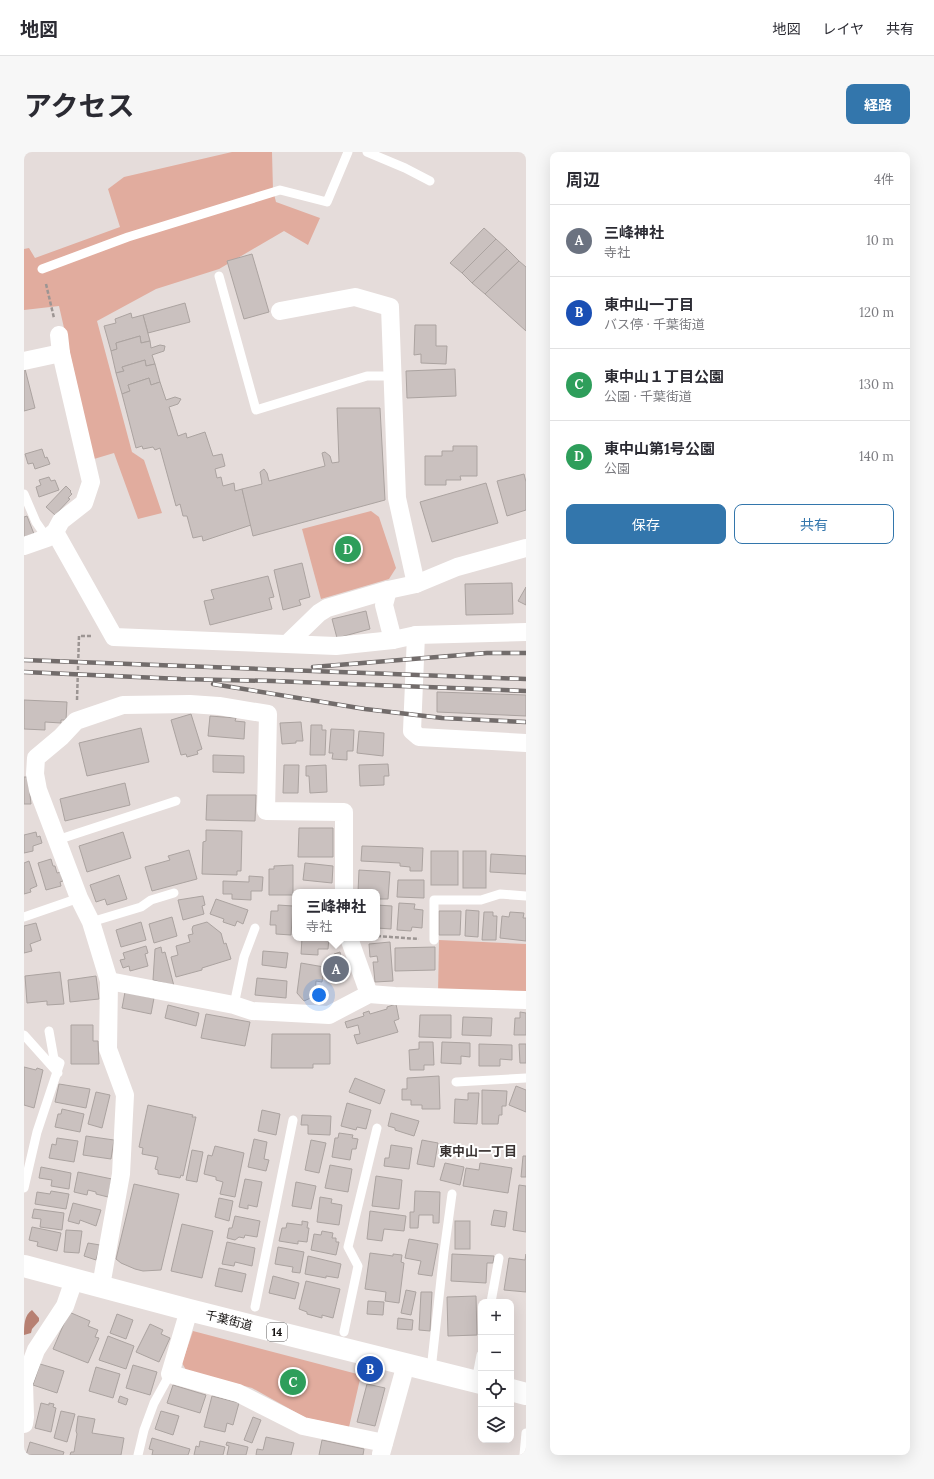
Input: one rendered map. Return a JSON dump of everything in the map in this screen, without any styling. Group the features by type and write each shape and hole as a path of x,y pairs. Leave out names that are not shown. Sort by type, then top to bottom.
{"highway":[{"name":"千葉街道","path":"24,1266 189,1310 478,1382"},
{"path":"514,1391 526,1394"}],"street":[{"path":"280,311 355,297 390,307 397,498 416,584"},
{"path":"24,361 60,344 91,482 84,503 62,521 51,535 24,546"},
{"path":"51,535 114,637 336,646 393,640 416,635 526,632"},
{"path":"286,644 319,613 327,608 388,590 416,584 457,567 526,548"},
{"path":"388,590 384,606 393,640"},
{"path":"416,635 412,731 419,737 526,743"},
{"path":"101,1286 122,1174 125,1095 108,1049 109,981 91,922 79,898 38,790 34,774 36,758 61,737 76,721 123,705 190,704 219,706 268,714 266,811 344,812 344,889"},
{"path":"350,941 369,994"},
{"path":"109,981 234,1005 252,1011 329,1015 369,994 526,1000"},
{"path":"24,1424 24,1382 36,1350 65,1306 74,1280"},
{"path":"189,1310 170,1374 238,1393 303,1426 382,1449 406,1364"}],"lane":[{"path":"42,269 128,237 280,190 327,202 348,152"},
{"path":"367,152 405,168 430,181"},
{"path":"219,276 256,410 367,376 393,376"},
{"path":"24,494 36,522 51,535"},
{"path":"57,840 176,801"},
{"path":"91,922 141,907 151,900 174,893"},
{"path":"434,940 434,900 481,900 500,894 526,896"},
{"path":"24,916 79,898"},
{"path":"234,1005 244,957 255,928"},
{"path":"24,1188 37,1132 60,1063 54,1059 49,1032"},
{"path":"24,1035 58,1072"},
{"path":"456,1082 526,1078"},
{"path":"255,1307 293,1120"},
{"path":"344,1332 358,1266 348,1247 377,1128"},
{"path":"24,1155 30,1165"},
{"path":"431,1370 452,1194"},
{"path":"492,1299 499,1258"},
{"path":"138,1455 144,1430 154,1403 170,1374"},
{"path":"524,1455 526,1433"}],"path":[{"path":"42,269 60,344"},
{"path":"76,721 79,636 114,637"},
{"path":"380,936 434,940"}],"shaded area":[{"path":"232,152 272,152 273,190 276,202 320,218 308,245 284,231 219,269 156,289 97,321 132,452 144,460 162,513 138,519 114,453 94,459 59,306 24,310 24,249 29,248 35,258 120,227 108,189 124,177"},
{"path":"371,511 379,517 396,568 389,579 321,599 302,529"},
{"path":"439,940 526,944 526,995 438,993"},
{"path":"32,1310 39,1318 39,1321 32,1329 31,1333 24,1335 24,1324 27,1315"},
{"path":"193,1331 361,1375 349,1427 306,1418 252,1388 186,1370 182,1363"}],"building":[{"path":"484,228 496,239 462,273 450,263"},
{"path":"496,239 507,249 472,283 462,273"},
{"path":"507,249 519,261 485,294 472,283"},
{"path":"252,254 269,312 244,319 227,261"},
{"path":"519,261 526,267 526,331 485,294"},
{"path":"185,303 190,322 148,333 143,315"},
{"path":"131,313 132,318 143,315 150,341 141,343 140,336 116,343 117,349 111,351 104,326 116,323 115,319"},
{"path":"415,325 436,325 436,346 447,346 446,364 421,363 421,354 414,355"},
{"path":"140,336 141,343 150,341 151,348 160,345 165,346 164,351 152,355 155,364 146,366 145,360 122,367 124,371 116,373 111,351 117,349 116,343"},
{"path":"145,360 146,366 155,364 160,382 151,385 149,378 128,385 130,391 122,394 116,373 124,371 122,367"},
{"path":"24,365 35,408 24,411"},
{"path":"455,369 456,396 407,398 406,371"},
{"path":"149,378 151,385 160,382 166,400 175,397 181,399 178,404 169,407 178,436 186,433 187,438 205,432 213,456 222,454 225,466 215,469 217,478 221,477 223,486 234,483 235,491 242,489 251,525 203,541 202,536 193,538 187,516 183,516 180,504 176,506 160,448 155,450 153,447 143,449 142,446 136,448 122,394 130,391 128,385"},
{"path":"337,408 380,408 385,500 253,536 242,489 262,484 260,472 264,469 267,473 269,481 325,466 322,453 325,452 330,456 332,463 339,462"},
{"path":"453,446 477,446 477,476 460,476 461,480 446,480 446,485 425,485 425,456 442,456 442,451 453,451"},
{"path":"42,449 45,458 47,457 50,464 35,469 33,463 28,464 25,454"},
{"path":"524,474 526,482 526,510 507,516 497,481"},
{"path":"49,477 51,481 55,480 59,490 39,497 36,487 41,485 39,480"},
{"path":"486,483 498,523 432,542 420,502"},
{"path":"66,486 72,494 68,498 70,499 55,515 46,507"},
{"path":"27,516 34,534 24,537 24,517"},
{"path":"302,563 310,597 299,600 301,605 283,610 274,570"},
{"path":"268,576 274,597 269,598 272,609 210,625 204,601 214,599 211,590"},
{"path":"512,583 513,614 466,615 465,584"},
{"path":"526,587 526,605 518,601"},
{"path":"366,611 370,629 337,638 332,619"},
{"path":"437,692 526,695 526,716 437,712"},
{"path":"24,700 67,702 66,720 61,720 61,723 45,722 45,730 24,729"},
{"path":"191,714 202,749 197,751 198,754 187,757 186,754 181,755 171,720"},
{"path":"210,716 236,718 235,721 245,722 244,739 208,736"},
{"path":"301,722 303,741 282,744 280,723"},
{"path":"311,725 322,725 322,730 326,730 325,755 310,755"},
{"path":"141,728 149,762 87,776 79,743"},
{"path":"331,729 354,730 353,751 347,751 347,760 332,759 333,753 329,753"},
{"path":"359,731 384,733 383,756 357,753"},
{"path":"213,755 244,756 244,773 213,772"},
{"path":"388,764 389,776 384,776 384,785 360,786 359,765"},
{"path":"284,765 299,765 298,793 283,793"},
{"path":"326,765 327,792 310,793 309,776 306,776 306,766"},
{"path":"24,777 28,777 31,804 24,804"},
{"path":"125,783 130,805 65,821 60,799"},
{"path":"207,795 256,795 255,821 206,820"},
{"path":"299,828 333,828 333,857 298,857"},
{"path":"206,830 242,831 241,871 237,871 237,875 202,874 203,842 206,841"},
{"path":"36,832 37,837 40,836 42,843 33,846 33,851 24,853 24,835"},
{"path":"123,832 131,858 87,872 79,846"},
{"path":"362,846 423,848 422,871 410,871 410,867 400,866 400,863 361,861"},
{"path":"189,850 197,879 152,891 145,867 170,860 168,856"},
{"path":"431,851 458,851 458,885 431,885"},
{"path":"463,851 486,851 486,888 463,888"},
{"path":"491,854 526,856 526,874 490,872"},
{"path":"51,859 57,873 61,872 63,881 60,882 61,886 46,890 38,863"},
{"path":"29,861 37,886 30,889 31,892 24,894 24,863"},
{"path":"305,863 333,866 332,883 303,880"},
{"path":"293,865 292,895 269,895 269,869 274,869 274,866"},
{"path":"359,870 390,872 388,899 380,899 380,889 358,889"},
{"path":"119,875 127,899 107,905 105,899 96,902 90,885"},
{"path":"249,876 263,877 262,891 251,891 251,900 232,899 232,894 223,894 223,881 249,882"},
{"path":"398,880 424,880 424,898 397,897"},
{"path":"203,896 205,905 202,906 204,914 183,920 178,900"},
{"path":"216,899 248,910 243,924 237,921 235,926 223,922 224,919 210,914"},
{"path":"399,903 415,904 414,909 423,910 422,928 412,927 411,931 397,930"},
{"path":"278,905 292,906 291,935 276,934 276,925 270,925 271,911 278,911"},
{"path":"380,905 392,906 391,929 380,928"},
{"path":"466,910 479,911 478,937 465,936"},
{"path":"439,911 461,911 460,935 439,935"},
{"path":"484,912 493,912 493,916 497,916 496,940 482,940"},
{"path":"510,912 524,913 523,918 526,918 526,941 500,938 502,916 509,917"},
{"path":"172,917 177,936 154,943 149,924"},
{"path":"141,922 146,940 121,947 116,930"},
{"path":"207,922 221,933 231,959 202,968 202,970 176,977 171,957 178,955 176,946 190,942 188,935 193,934 193,926"},
{"path":"36,923 41,940 30,944 32,951 24,953 24,926"},
{"path":"302,941 329,941 328,949 318,949 318,955 301,954"},
{"path":"390,942 393,981 375,982 373,962 378,962 377,956 370,957 369,944"},
{"path":"146,946 148,953 145,954 148,966 130,971 129,966 123,968 120,960 125,959 123,953"},
{"path":"161,947 162,953 165,952 174,986 153,980 155,949"},
{"path":"435,947 435,970 395,971 395,948"},
{"path":"263,951 288,953 286,968 262,965"},
{"path":"340,952 342,961 336,962 334,954"},
{"path":"301,963 324,967 322,982 316,981 315,996 304,1001 297,993"},
{"path":"60,972 64,1004 47,1005 47,1001 27,1003 25,976"},
{"path":"96,976 99,999 70,1002 68,980"},
{"path":"257,978 287,981 286,998 255,995"},
{"path":"125,992 154,998 151,1014 122,1008"},
{"path":"396,1004 399,1019 394,1021 398,1032 357,1044 354,1035 360,1034 358,1025 347,1028 345,1022 364,1016 363,1013 369,1011 370,1014 387,1009 387,1007"},
{"path":"168,1005 199,1013 196,1026 165,1018"},
{"path":"520,1012 526,1013 526,1035 514,1035 515,1018 520,1018"},
{"path":"206,1014 250,1022 245,1046 201,1038"},
{"path":"420,1015 451,1015 451,1038 419,1037"},
{"path":"463,1017 492,1018 491,1036 462,1035"},
{"path":"71,1025 93,1025 93,1041 98,1041 99,1064 71,1064"},
{"path":"272,1034 330,1034 330,1064 313,1064 313,1068 271,1068"},
{"path":"419,1042 433,1042 434,1065 424,1065 424,1070 410,1070 409,1050 419,1049"},
{"path":"442,1042 470,1043 470,1057 461,1056 461,1064 441,1063"},
{"path":"479,1044 512,1045 512,1060 500,1059 500,1066 479,1066"},
{"path":"519,1044 526,1044 526,1063 520,1063"},
{"path":"24,1067 43,1070 34,1108 24,1105"},
{"path":"439,1076 440,1109 422,1109 422,1105 411,1105 411,1100 402,1100 402,1089 407,1089 407,1078"},
{"path":"355,1078 385,1090 380,1104 349,1092"},
{"path":"59,1084 90,1089 86,1108 55,1102"},
{"path":"516,1086 526,1090 526,1112 509,1105"},
{"path":"482,1090 507,1091 506,1106 502,1106 502,1115 499,1115 498,1124 482,1124"},
{"path":"96,1092 110,1095 102,1128 88,1124"},
{"path":"468,1093 479,1093 477,1124 454,1123 455,1099 468,1100"},
{"path":"347,1103 371,1110 366,1129 357,1127 356,1130 341,1126"},
{"path":"148,1105 193,1115 192,1117 196,1117 183,1176 181,1175 180,1178 158,1174 158,1170 155,1169 158,1157 142,1154 143,1148 139,1147"},
{"path":"62,1109 84,1114 80,1132 55,1127 58,1114 61,1114"},
{"path":"262,1110 280,1114 276,1135 258,1131"},
{"path":"391,1113 419,1121 414,1136 395,1130 395,1128 388,1126"},
{"path":"302,1115 331,1116 330,1135 308,1134 308,1125 301,1125"},
{"path":"339,1133 353,1135 352,1138 358,1139 356,1149 352,1149 350,1160 332,1157 335,1138 338,1138"},
{"path":"86,1136 114,1140 111,1159 83,1155"},
{"path":"57,1138 78,1141 74,1162 49,1158 52,1144 56,1145"},
{"path":"254,1139 267,1142 264,1159 269,1160 266,1171 248,1167"},
{"path":"311,1140 326,1143 319,1173 305,1170"},
{"path":"422,1140 438,1143 434,1167 417,1164"},
{"path":"391,1145 412,1148 409,1169 384,1166 385,1158 389,1158"},
{"path":"215,1146 244,1153 235,1197 220,1194 223,1182 216,1180 216,1177 204,1174 208,1155 212,1156"},
{"path":"192,1150 203,1152 197,1182 186,1180"},
{"path":"523,1156 526,1156 526,1177 521,1177"},
{"path":"445,1163 464,1167 460,1185 440,1180"},
{"path":"480,1163 512,1168 508,1193 463,1186 466,1168 479,1170"},
{"path":"330,1165 352,1169 348,1192 325,1188"},
{"path":"41,1167 71,1173 69,1189 51,1186 52,1180 39,1178"},
{"path":"78,1172 112,1179 108,1197 88,1190 87,1195 74,1192"},
{"path":"376,1176 402,1180 399,1209 372,1206"},
{"path":"245,1179 262,1182 257,1207 248,1205 248,1209 239,1207"},
{"path":"296,1182 316,1186 311,1209 292,1206"},
{"path":"134,1184 179,1194 161,1270 143,1271 121,1263 116,1259"},
{"path":"519,1185 526,1186 526,1232 513,1230"},
{"path":"51,1191 69,1194 66,1209 35,1204 37,1192 50,1194"},
{"path":"415,1191 440,1192 439,1223 433,1223 433,1215 419,1215 418,1228 410,1228 410,1212 414,1212"},
{"path":"320,1197 332,1199 331,1203 342,1205 339,1225 317,1222"},
{"path":"219,1198 233,1201 229,1221 215,1217"},
{"path":"73,1203 101,1210 96,1226 80,1220 79,1224 68,1221"},
{"path":"34,1209 64,1213 62,1230 40,1227 41,1219 32,1218"},
{"path":"494,1210 507,1212 505,1227 491,1225"},
{"path":"370,1211 406,1216 404,1231 384,1229 382,1241 367,1239"},
{"path":"235,1216 260,1221 257,1237 245,1235 244,1238 239,1237 235,1240 227,1238 229,1228 232,1228"},
{"path":"302,1221 308,1222 307,1228 309,1228 307,1242 298,1241 298,1244 279,1241 282,1228 286,1228 287,1223 302,1225"},
{"path":"455,1221 470,1221 470,1249 455,1249"},
{"path":"182,1224 213,1231 202,1278 171,1271"},
{"path":"32,1227 61,1233 57,1251 37,1246 38,1242 29,1240"},
{"path":"66,1230 82,1231 79,1253 64,1252"},
{"path":"322,1231 333,1233 332,1238 336,1238 336,1242 339,1242 336,1255 311,1250 314,1234 321,1235"},
{"path":"409,1239 438,1244 432,1276 418,1274 421,1261 405,1258"},
{"path":"227,1242 255,1248 252,1266 235,1262 234,1266 222,1264"},
{"path":"88,1243 100,1245 96,1260 84,1256"},
{"path":"278,1247 304,1252 300,1273 292,1272 293,1267 275,1264"},
{"path":"370,1253 393,1256 393,1254 402,1255 401,1262 404,1263 399,1303 385,1301 386,1292 365,1289"},
{"path":"452,1254 494,1256 493,1263 487,1263 486,1283 451,1281"},
{"path":"526,1254 526,1292 504,1290 509,1258 525,1260"},
{"path":"308,1256 341,1264 338,1278 326,1276 326,1278 305,1274"},
{"path":"219,1268 246,1274 242,1292 215,1286"},
{"path":"273,1276 299,1283 295,1299 269,1293"},
{"path":"306,1281 340,1289 333,1318 322,1315 322,1318 307,1314 307,1312 299,1309"},
{"path":"406,1290 416,1292 411,1315 401,1313"},
{"path":"421,1292 432,1292 430,1331 419,1330"},
{"path":"476,1296 477,1335 448,1336 447,1297"},
{"path":"368,1301 384,1302 383,1315 367,1314"},
{"path":"69,1312 90,1321 88,1326 98,1330 95,1337 99,1338 88,1363 53,1349"},
{"path":"117,1314 133,1320 126,1339 110,1333"},
{"path":"398,1318 413,1320 412,1330 397,1329"},
{"path":"150,1324 163,1330 161,1334 170,1338 159,1362 136,1352"},
{"path":"108,1336 134,1346 126,1369 99,1360"},
{"path":"40,1364 64,1371 57,1393 33,1385"},
{"path":"133,1365 157,1372 150,1395 126,1388"},
{"path":"96,1367 120,1374 113,1398 89,1391"},
{"path":"367,1384 385,1388 375,1426 357,1422"},
{"path":"173,1385 206,1395 200,1413 167,1403"},
{"path":"120,1396 128,1399 126,1405 118,1402"},
{"path":"212,1396 239,1403 233,1425 227,1423 225,1432 204,1427"},
{"path":"41,1403 49,1405 49,1403 54,1404 53,1407 56,1408 51,1432 35,1428"},
{"path":"61,1411 75,1414 67,1442 54,1438"},
{"path":"161,1411 179,1416 173,1435 155,1429"},
{"path":"78,1416 95,1419 92,1433 124,1438 121,1455 70,1455 71,1452 74,1452"},
{"path":"253,1417 261,1420 252,1443 244,1440"},
{"path":"266,1437 294,1443 291,1455 256,1455 257,1449 263,1450"},
{"path":"152,1438 190,1449 188,1455 152,1455 153,1450 149,1449"},
{"path":"322,1440 364,1449 363,1455 319,1455"},
{"path":"200,1441 225,1447 223,1455 194,1455 196,1446 199,1447"},
{"path":"30,1442 64,1452 63,1455 26,1455"},
{"path":"227,1442 248,1447 246,1455 227,1455 229,1446 226,1445"}],"railway":[{"path":"313,667 487,653 526,653"},
{"path":"24,660 526,679"},
{"path":"24,672 526,691"},
{"path":"213,684 365,709 442,718 526,722"}],"place":[{"name":"東中山第1号公園","path":"348,549"},
{"name":"三峰神社","path":"336,969"},
{"name":"東中山一丁目","path":"370,1369"},
{"name":"東中山１丁目公園","path":"293,1382"}],"district":[{"name":"東中山一丁目","path":"478,1151"}]}
